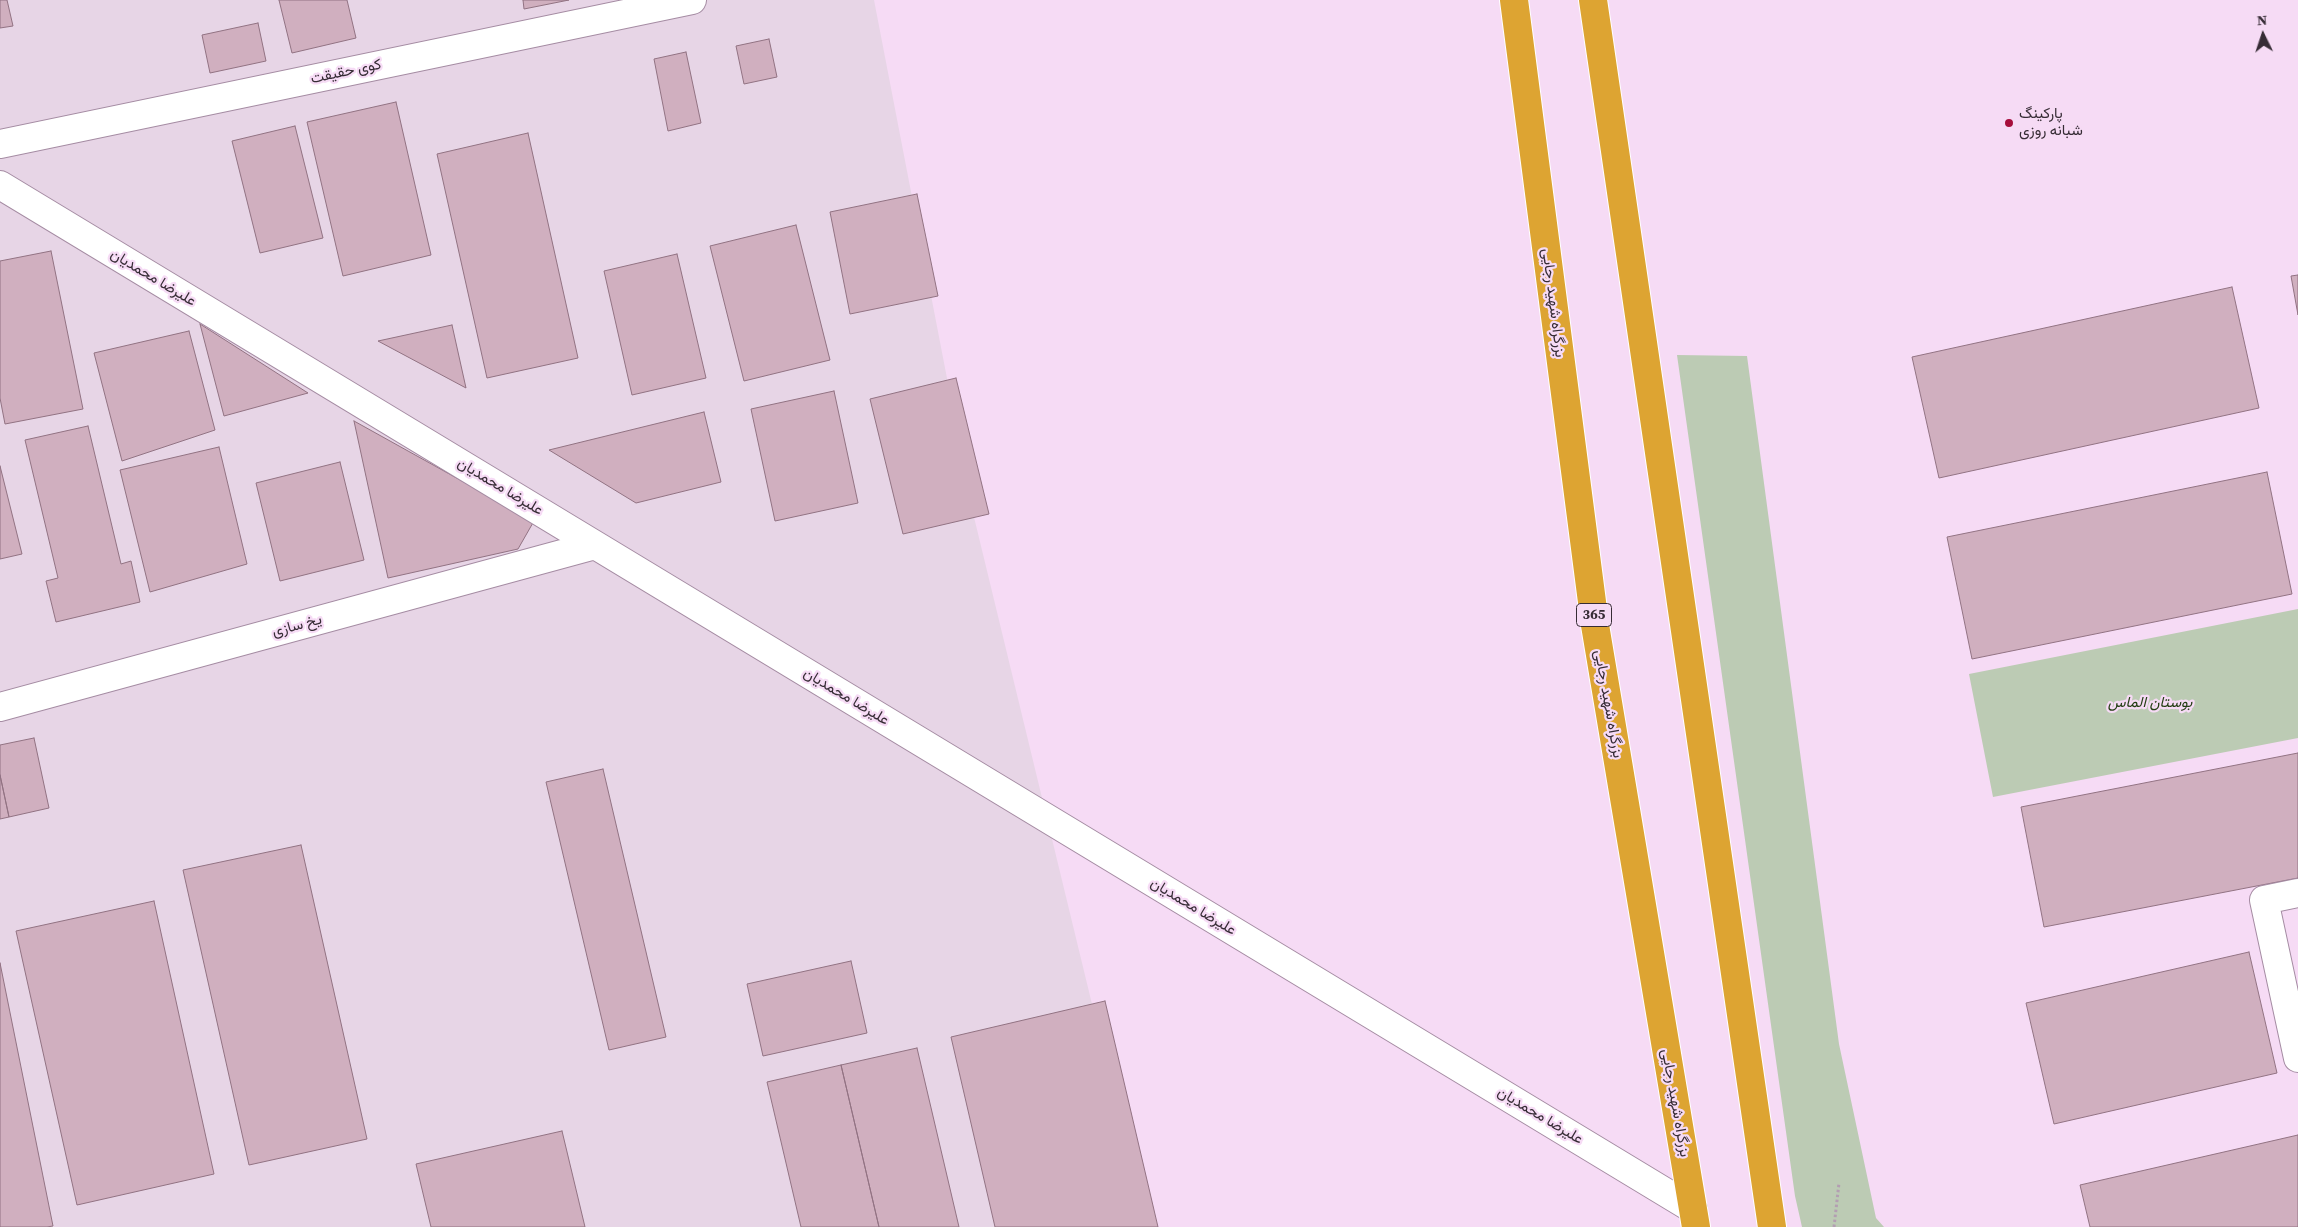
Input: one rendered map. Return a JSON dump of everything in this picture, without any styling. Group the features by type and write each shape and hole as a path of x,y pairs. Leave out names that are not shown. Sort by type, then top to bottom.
{"highway":[{"name":"بزرگراه شهید رجایی","path":"1514,0 1595,625 1694,1218"},
{"path":"1593,0 1772,1227"}],"lane":[{"name":"کوی حقیقت","path":"0,144 692,0"},
{"name":"علیرضا محمدیان","path":"0,185 595,545 1694,1218"},
{"name":"یخ سازی","path":"0,707 595,545"},
{"path":"2298,893 2264,900 2298,1058"}],"path":[{"path":"1834,1227 1838,1183"}],"shaded area":[{"path":"0,0 874,0 973,513 1146,1227 0,1227"}],"green space":[{"path":"1677,355 1747,356 1839,1044 1876,1218 1884,1227 1802,1227 1795,1196"},
{"name":"بوستان الماس","path":"2298,609 2298,738 1993,797 1969,674"}],"building":[{"path":"0,0 7,0 13,26 0,28"},
{"path":"279,0 347,0 356,38 292,53"},
{"path":"523,0 569,0 524,9"},
{"path":"258,23 266,61 210,73 202,35"},
{"path":"769,39 777,77 744,84 736,46"},
{"path":"686,52 701,123 668,131 654,59"},
{"path":"396,102 431,255 343,276 307,122"},
{"path":"295,126 323,238 260,253 232,141"},
{"path":"528,133 578,358 487,378 437,154"},
{"path":"917,194 938,296 850,314 830,212"},
{"path":"796,225 830,360 744,381 710,246"},
{"path":"51,251 83,409 5,424 0,398 0,261"},
{"path":"677,254 706,378 632,395 604,271"},
{"path":"2298,275 2298,315 2291,276"},
{"path":"2232,287 2259,408 1939,478 1912,357"},
{"path":"200,324 308,393 224,416"},
{"path":"452,325 466,388 378,341"},
{"path":"189,331 215,430 122,461 94,353"},
{"path":"956,378 989,514 903,534 870,399"},
{"path":"834,391 858,503 775,521 751,409"},
{"path":"704,412 721,482 636,503 549,450"},
{"path":"354,421 534,521 518,549 388,578"},
{"path":"88,426 121,564 131,561 140,602 56,622 46,581 58,578 25,440"},
{"path":"219,447 247,564 150,592 120,470"},
{"path":"340,462 364,560 280,581 256,483"},
{"path":"0,466 22,554 0,559"},
{"path":"2267,472 2292,594 1972,659 1947,537"},
{"path":"34,738 49,808 9,817 0,775 0,745"},
{"path":"2298,753 2298,878 2044,927 2021,807"},
{"path":"603,769 666,1037 609,1050 546,782"},
{"path":"0,775 9,817 0,819"},
{"path":"301,845 367,1139 249,1165 183,870"},
{"path":"154,901 214,1174 77,1205 16,931"},
{"path":"2249,952 2277,1073 2054,1124 2026,1003"},
{"path":"851,961 867,1033 763,1056 747,984"},
{"path":"0,963 53,1226 0,1227"},
{"path":"1105,1001 1158,1227 995,1227 951,1037"},
{"path":"917,1048 959,1227 879,1227 841,1065"},
{"path":"841,1065 879,1227 801,1227 767,1082"},
{"path":"562,1131 585,1227 431,1227 416,1164"},
{"path":"2298,1135 2298,1227 2090,1227 2080,1185"}],"place":[{"name":"پارکینگ شبانه روزی","path":"2009,123"}]}
